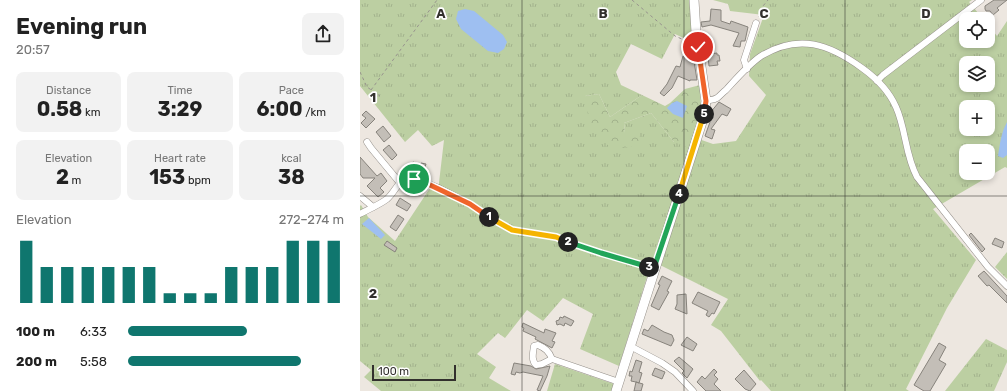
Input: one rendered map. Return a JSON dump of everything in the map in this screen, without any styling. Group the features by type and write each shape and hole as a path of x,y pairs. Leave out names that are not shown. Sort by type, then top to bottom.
{"street":[{"path":"616,391 705,104 694,0"},
{"path":"877,81 981,0"},
{"path":"747,69 744,60 756,23"},
{"path":"705,104 717,99 757,59 782,46 805,44 819,45 837,52 877,81 891,98 896,106 902,126 911,166 917,176 988,267 1007,286"},
{"path":"368,142 371,148 400,183"},
{"path":"360,214 386,200 395,192 400,183 407,179 414,179 428,184 470,204"},
{"path":"360,196 373,207"},
{"path":"630,346 662,363 675,372 693,391"},
{"path":"552,359 619,382"}],"path":[{"path":"371,90 436,0"},
{"path":"632,0 675,36 698,47"},
{"path":"756,23 763,6 768,0"},
{"path":"360,72 364,77 367,87 380,96"},
{"path":"470,204 512,230 556,237 601,253 654,268"}],"green space":[{"path":"360,0 689,0 693,38 690,41 675,34 662,59 631,44 616,72 621,85 642,95 610,117 599,94 585,96 625,133 624,123 651,113 674,142 693,137 713,144 736,141 766,95 749,76 750,54 764,15 730,11 728,4 713,0 972,0 969,2 977,12 959,12 959,48 995,48 995,34 997,36 1007,21 1007,168 1005,167 995,173 995,144 959,144 959,180 983,180 933,209 976,260 947,308 906,389 909,391 771,391 761,380 760,381 721,331 711,325 728,299 652,261 619,366 580,349 593,314 563,298 543,321 527,310 505,338 498,333 477,354 496,367 489,378 511,391 381,391 364,377 371,370 360,361 360,206 361,205 368,217 395,241 430,188 438,191 444,140 432,146 418,130 405,142 360,86"},
{"path":"700,85 701,109 689,148 674,142 651,113 624,123 625,133 640,133 639,146 612,149 590,128 585,96 599,94 610,117 642,95 665,106 685,89"},
{"path":"1007,252 1007,279 995,267"},
{"path":"986,339 1007,350 1007,362 994,391 945,391"},
{"path":"555,364 614,384 612,391 547,391"}],"water":[{"path":"465,9 474,11 503,35 507,42 504,49 498,53 488,51 461,29 456,19 458,11"},
{"path":"677,101 687,106 683,118 673,114 667,108 672,103"},
{"path":"1007,122 1007,155 1003,158 998,156 1002,134"},
{"path":"369,218 385,235 381,239 362,224"}],"building":[{"path":"994,0 1007,0 997,8 999,10 995,13 995,12 986,11 985,6"},
{"path":"711,9 721,10 721,21 730,24 731,21 748,27 745,41 741,41 740,47 733,46 739,33 711,25 702,27 701,22 710,21"},
{"path":"703,37 710,37 711,45 704,46"},
{"path":"717,53 720,61 717,61 718,65 709,66 708,56 710,56 710,54"},
{"path":"693,55 697,80 690,81 678,76 672,88 664,96 660,93 667,84 676,66 680,67 683,56"},
{"path":"719,102 731,109 727,116 722,114 711,129 715,130 712,139 705,136 710,122 710,113"},
{"path":"366,111 375,119 366,128 361,123 366,118 362,115"},
{"path":"383,126 391,136 384,142 376,132"},
{"path":"389,145 397,155 392,160 383,150"},
{"path":"360,157 377,176 381,173 387,181 380,188 384,192 378,197 367,186 375,178 363,178 360,174"},
{"path":"413,162 420,165 421,163 426,164 424,170 429,172 428,177 409,170"},
{"path":"410,184 420,186 418,193 408,190"},
{"path":"400,198 411,205 407,211 396,205"},
{"path":"398,215 404,219 396,231 390,227"},
{"path":"971,233 985,249 982,252 969,235"},
{"path":"995,238 1004,242 1002,248 992,244"},
{"path":"387,241 397,248 395,252 384,245"},
{"path":"984,271 1007,296 1007,303 978,276"},
{"path":"662,276 672,281 667,291 669,292 659,310 651,306 660,285 658,284"},
{"path":"698,292 720,302 714,314 712,313 709,317 706,315 708,311 692,303"},
{"path":"686,294 687,314 675,309 677,304 677,295"},
{"path":"564,316 574,321 571,326 565,323 564,326 560,324 557,325 556,321 559,320 560,317 563,318"},
{"path":"523,323 544,333 545,329 556,333 552,341 555,342 552,348 535,339 536,337 523,331"},
{"path":"652,325 672,335 674,340 671,346 642,334 644,329 648,331"},
{"path":"687,337 697,344 693,351 681,345"},
{"path":"939,343 946,347 939,360 946,364 930,391 924,391 914,385"},
{"path":"679,357 693,369 687,378 682,373 684,371 674,361"},
{"path":"636,360 642,362 639,372 642,373 639,383 643,384 641,391 634,391 636,382 631,381 632,376 629,376"},
{"path":"514,363 531,366 536,369 550,366 540,391 537,390 543,376 523,372 516,372 515,375 511,374"},
{"path":"655,368 665,372 662,379 652,375"},
{"path":"714,369 717,372 714,375 718,379 714,384 721,391 706,391 697,382 702,376 705,379"},
{"path":"744,370 756,384 750,391 745,389 735,379"}],"route":[{"path":"414,179 470,204 500,224 512,230 556,237 575,245 654,268 704,116 706,101 698,47"}]}
